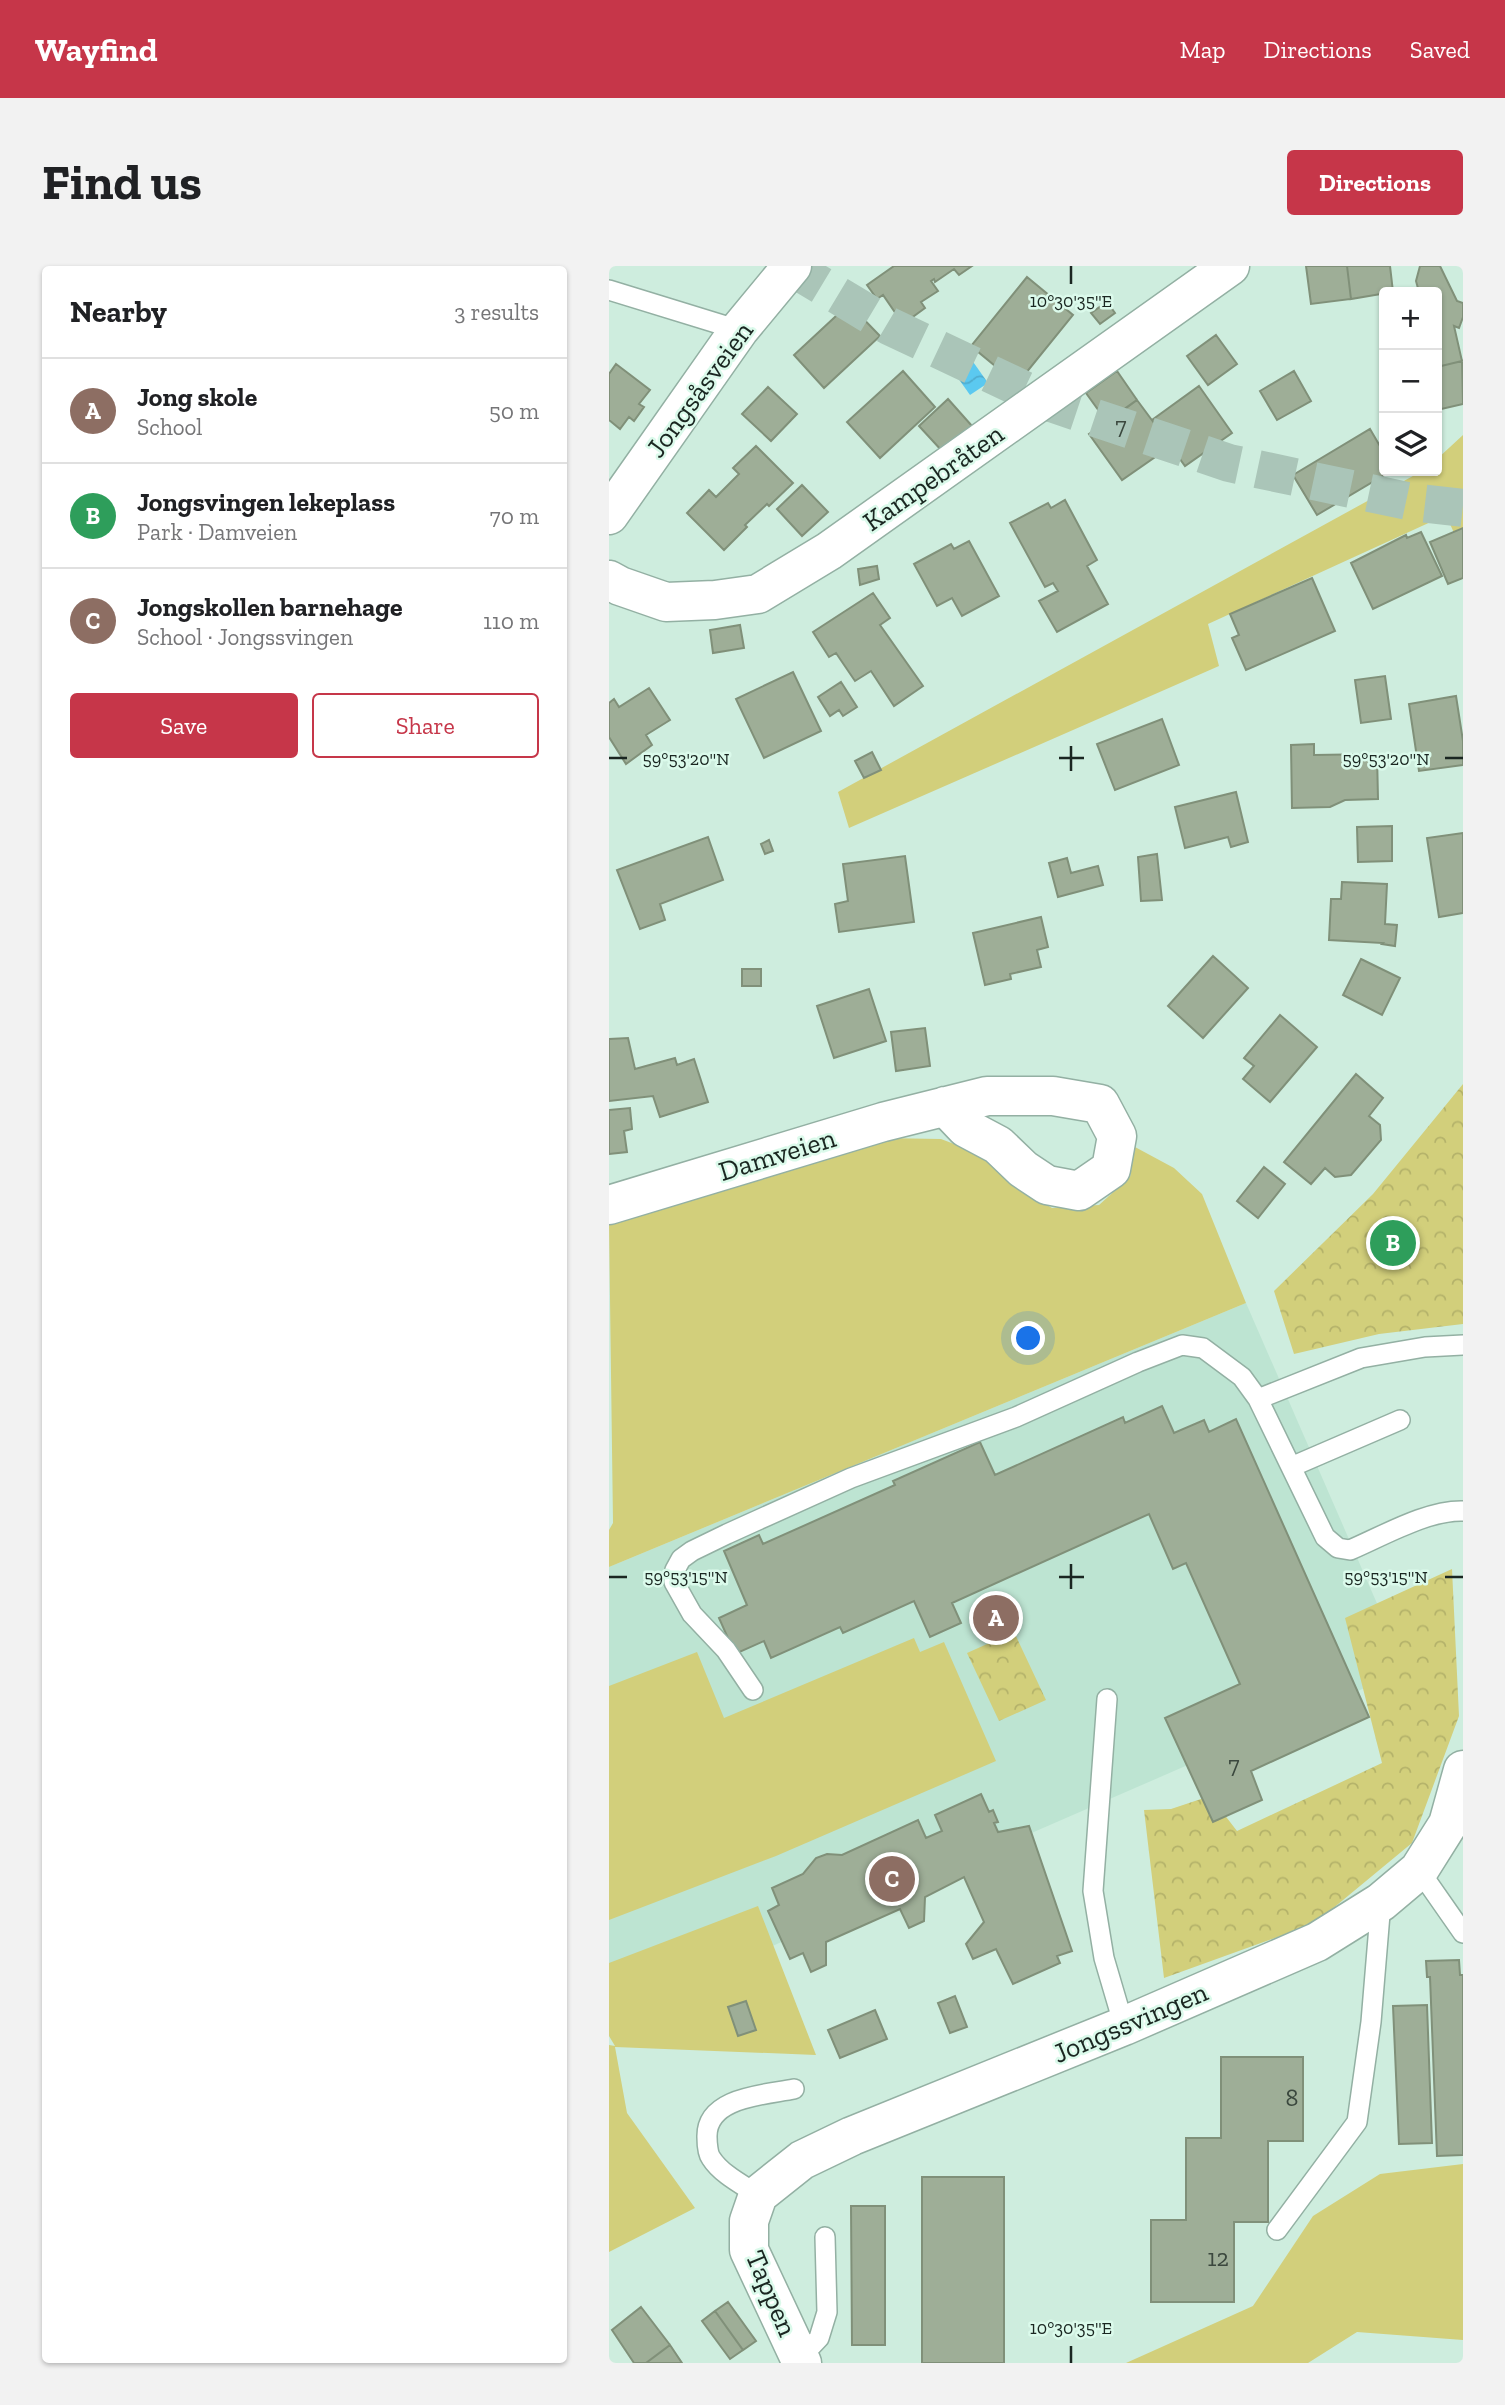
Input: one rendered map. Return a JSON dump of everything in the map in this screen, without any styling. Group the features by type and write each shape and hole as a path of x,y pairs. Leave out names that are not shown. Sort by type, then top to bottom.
{"street":[{"name":"Jongsåsveien","path":"609,515 739,330 793,266"},
{"name":"Kampebråten","path":"609,580 666,602 715,600 758,594 829,551 1230,266"},
{"name":"Damveien","path":"609,1205 883,1122 945,1106"},
{"name":"Jongssvingen","path":"753,2208 802,2160 852,2136 1124,2026 1317,1942 1381,1902 1419,1870 1448,1824 1463,1770"},
{"name":"Tappen","path":"753,2208 749,2250 801,2360"}],"lane":[{"path":"609,290 739,330"},
{"path":"753,1690 726,1650 692,1614 674,1582 675,1570 681,1559 692,1551 851,1478 1016,1417 1182,1345 1203,1348 1242,1377 1258,1399 1325,1537 1338,1548 1350,1550 1423,1519 1449,1511 1463,1511"},
{"path":"1258,1399 1361,1358 1425,1347 1463,1345"},
{"path":"1291,1467 1400,1420"},
{"path":"1107,1699 1093,1891 1104,1958 1124,2026"},
{"path":"1419,1870 1463,1933"},
{"path":"1277,2230 1357,2122 1371,2022 1381,1902"},
{"path":"753,2208 709,2157 708,2122 720,2109 740,2100 794,2089"},
{"path":"801,2360 819,2338 827,2312 825,2237"}],"shaded area":[{"path":"1246,1303 1406,1670 609,2017 609,1567"}],"green space":[{"path":"1463,435 1463,553 1446,515 1208,624 1219,666 849,828 838,792 1413,476 1442,476 1442,454"},
{"path":"1463,1084 1463,1324 1379,1334 1294,1354 1274,1291 1373,1194"},
{"path":"881,1138 941,1139 983,1155 1026,1192 1052,1208 1099,1205 1130,1177 1135,1147 1174,1168 1202,1194 1246,1303 609,1567 609,1530 613,1523 609,1223"},
{"path":"1452,1569 1459,1716 1412,1843 1314,1924 1164,1978 1144,1810 1171,1809 1210,1796 1237,1831 1382,1763 1345,1618"},
{"path":"1014,1632 1046,1700 999,1721 967,1653"},
{"path":"914,1638 920,1652 944,1642 996,1761 776,1856 609,1920 609,1686 697,1652 724,1718"},
{"path":"758,1906 816,2055 615,2047 627,2113 695,2208 609,2252 609,2045 615,2046 609,2036 609,1963"},
{"path":"1463,2164 1463,2340 1357,2332 1308,2363 1126,2363 1253,2306 1313,2216 1380,2174"}],"water":[{"path":"964,349 988,383 970,395 946,361"}],"building":[{"path":"894,266 972,266 959,275 954,269 935,282 934,279 931,281 938,291 921,302 925,308 903,324 883,295 877,299 867,285"},
{"path":"1306,266 1347,266 1351,299 1311,304"},
{"path":"1347,266 1390,266 1392,287 1379,287 1379,294 1351,299"},
{"path":"1420,266 1440,266 1457,301 1463,303 1463,317 1459,328 1454,326 1462,361 1442,366 1442,287 1418,287 1416,281"},
{"path":"1027,277 1073,315 1017,384 971,346"},
{"path":"1107,302 1115,313 1100,324 1091,313"},
{"path":"849,304 880,336 824,388 794,355"},
{"path":"1216,335 1237,364 1208,385 1187,356"},
{"path":"1462,361 1463,404 1442,409 1442,366"},
{"path":"616,364 650,390 639,404 644,407 634,421 629,417 620,429 609,420 609,374"},
{"path":"903,371 935,407 880,458 847,422"},
{"path":"1117,371 1137,400 1107,422 1086,393"},
{"path":"1294,371 1311,401 1277,420 1260,391"},
{"path":"1199,386 1232,433 1185,466 1152,420"},
{"path":"768,387 797,414 771,441 742,414"},
{"path":"948,399 972,426 943,452 919,426"},
{"path":"1137,400 1171,446 1122,480 1089,434"},
{"path":"1370,429 1379,444 1379,476 1383,476 1317,515 1293,475"},
{"path":"756,446 793,483 745,525 747,527 724,550 687,513 709,490 716,497 739,474 733,468"},
{"path":"802,485 828,512 802,536 777,509"},
{"path":"1065,500 1097,560 1087,566 1108,604 1057,632 1039,601 1058,591 1053,583 1045,587 1010,523 1048,503 1051,508"},
{"path":"1463,528 1463,578 1448,584 1430,542"},
{"path":"1421,532 1442,576 1373,609 1351,563 1406,535 1407,538"},
{"path":"969,541 999,596 962,616 952,598 937,606 914,564 951,544 954,549"},
{"path":"877,566 879,579 860,585 858,569"},
{"path":"1312,578 1335,631 1246,670 1232,638 1239,635 1230,614"},
{"path":"873,593 890,618 880,625 923,686 894,706 871,671 855,681 836,653 829,657 813,632"},
{"path":"740,625 744,648 713,653 710,630"},
{"path":"793,672 821,731 764,758 736,699"},
{"path":"1385,676 1391,719 1361,723 1355,680"},
{"path":"841,682 857,707 843,716 839,710 830,716 818,697"},
{"path":"649,688 670,720 646,735 652,745 626,764 609,737 609,703 614,699 619,707"},
{"path":"1456,696 1463,741 1463,765 1419,771 1409,704"},
{"path":"1162,719 1179,765 1115,790 1097,744"},
{"path":"1314,744 1314,755 1377,754 1378,799 1345,800 1330,807 1292,808 1291,745"},
{"path":"872,752 881,770 864,778 855,761"},
{"path":"1236,792 1248,842 1231,847 1228,837 1185,848 1175,807"},
{"path":"1392,826 1392,861 1358,862 1357,827"},
{"path":"1463,833 1463,913 1439,917 1427,838"},
{"path":"708,837 723,880 660,904 665,920 640,929 617,870"},
{"path":"769,840 773,851 765,854 761,844"},
{"path":"1157,854 1162,900 1141,901 1138,857"},
{"path":"905,856 914,922 839,932 835,904 848,901 843,864"},
{"path":"1067,858 1071,873 1098,866 1103,885 1058,897 1049,863"},
{"path":"1342,882 1387,884 1385,924 1397,925 1395,946 1329,940 1331,899 1341,899"},
{"path":"1041,917 1048,947 1037,950 1041,967 1010,974 1011,979 985,985 973,933"},
{"path":"1213,956 1248,988 1203,1038 1168,1006"},
{"path":"1361,959 1400,978 1382,1015 1343,995"},
{"path":"742,969 761,969 761,986 742,986"},
{"path":"869,989 886,1041 834,1058 817,1006"},
{"path":"1280,1015 1317,1047 1270,1102 1243,1079 1254,1066 1244,1058"},
{"path":"925,1028 930,1066 896,1071 891,1032"},
{"path":"628,1038 635,1069 675,1058 677,1065 694,1059 708,1102 660,1117 653,1096 609,1101 609,1039"},
{"path":"1356,1074 1383,1098 1369,1116 1380,1125 1381,1140 1351,1175 1335,1177 1325,1168 1311,1184 1284,1162"},
{"path":"630,1108 632,1129 624,1131 627,1152 609,1154 609,1110"},
{"path":"1264,1167 1285,1184 1258,1218 1237,1201"},
{"path":"1162,1406 1174,1433 1204,1420 1209,1432 1236,1419 1369,1717 1251,1771 1262,1800 1213,1822 1165,1718 1240,1684 1186,1563 1173,1569 1149,1514 952,1603 961,1623 930,1637 914,1601 843,1633 840,1627 771,1658 764,1641 735,1654 719,1618 747,1605 724,1551 759,1535 763,1544 895,1485 893,1481 980,1442 995,1475 1123,1417 1125,1423"},
{"path":"981,1794 989,1812 993,1810 998,1822 994,1823 998,1832 1029,1826 1072,1951 1057,1956 1060,1963 1013,1984 996,1949 973,1959 966,1944 984,1922 964,1877 925,1897 924,1921 909,1928 900,1909 826,1942 826,1965 811,1972 803,1953 790,1959 768,1911 779,1905 772,1888 803,1874 816,1858 827,1854 842,1855 918,1820 926,1838 942,1831 935,1815"},
{"path":"1459,1960 1460,1975 1463,1975 1463,2155 1437,2156 1430,1977 1427,1977 1426,1961"},
{"path":"955,1996 967,2027 950,2033 938,2003"},
{"path":"746,2001 756,2030 738,2036 728,2007"},
{"path":"1427,2005 1432,2143 1399,2144 1393,2006"},
{"path":"875,2010 887,2039 840,2058 828,2030"},
{"path":"1221,2057 1303,2057 1303,2141 1268,2141 1268,2222 1234,2222 1234,2302 1151,2302 1151,2220 1186,2220 1186,2138 1221,2138"},
{"path":"922,2177 1004,2177 1004,2363 922,2363"},
{"path":"851,2206 885,2206 885,2345 852,2345"},
{"path":"728,2302 756,2341 743,2350 715,2311"},
{"path":"641,2307 670,2345 646,2363 634,2363 612,2330"},
{"path":"715,2311 743,2350 730,2359 702,2321"},
{"path":"670,2345 682,2363 646,2363"}],"tunnel":[{"path":"789,266 889,326 1054,404 1229,463 1412,502 1463,508"}],"place":[{"name":"Jongsvingen lekeplass","path":"1393,1243"},
{"name":"Jong skole","path":"996,1618"},
{"name":"Jongskollen barnehage","path":"892,1879"}]}
